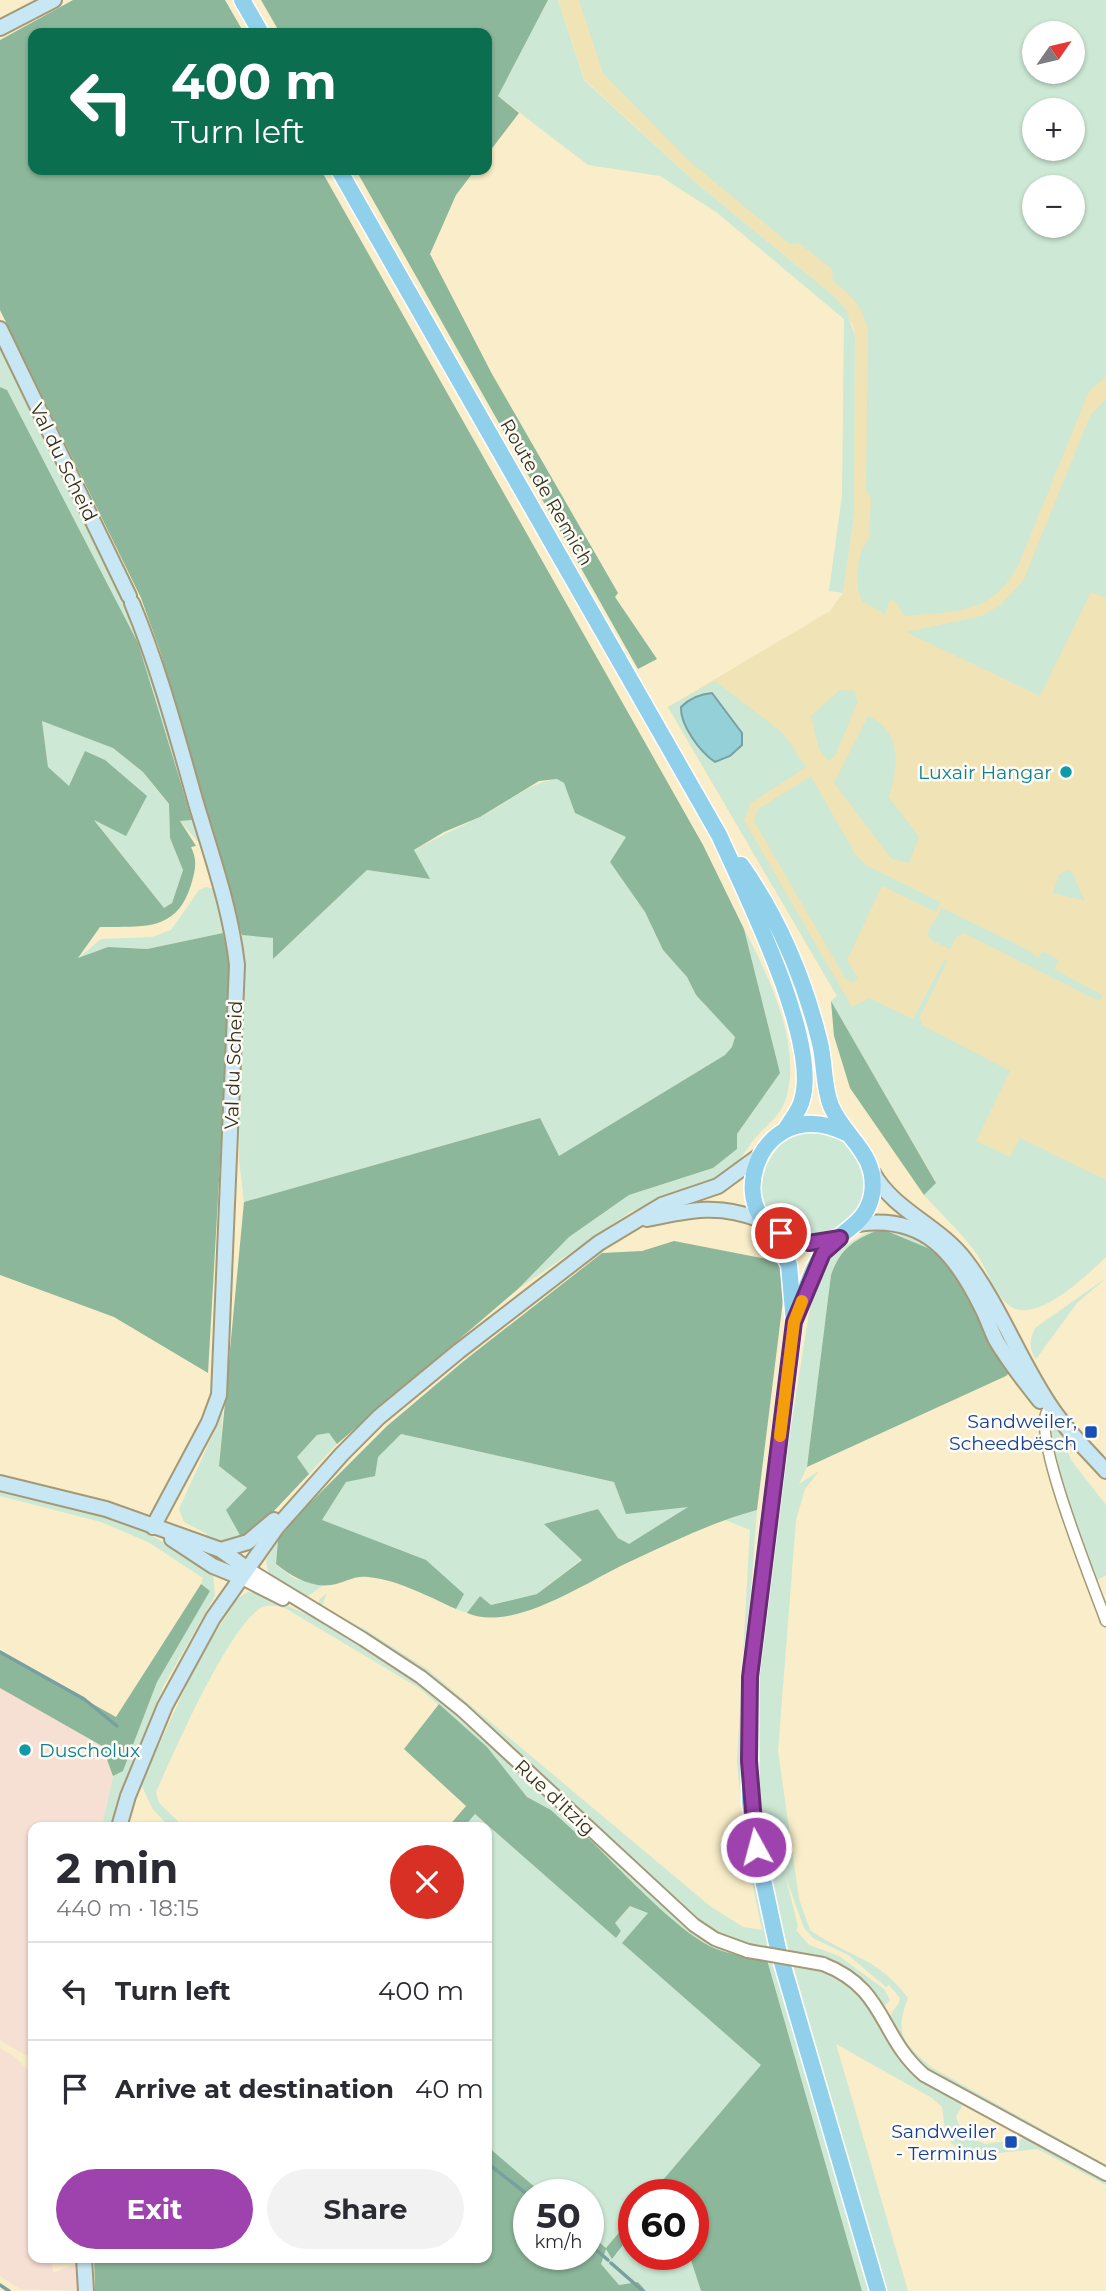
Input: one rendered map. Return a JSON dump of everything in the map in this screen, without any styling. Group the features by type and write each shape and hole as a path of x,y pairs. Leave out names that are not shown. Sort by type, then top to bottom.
{"main road":[{"path":"0,28 54,0"},
{"path":"242,0 258,28"},
{"name":"Route de Remich","path":"342,175 719,835 772,952 790,1004 804,1079 802,1101 786,1129"},
{"name":"Val du Scheid","path":"0,329 131,599 152,653 233,934 237,965 219,1395 209,1422 153,1527"},
{"name":"Route de Remich","path":"719,835 756,887 797,967 820,1046 829,1099 838,1119 854,1137"},
{"path":"222,1550 248,1542 304,1493 379,1417 563,1269 662,1205 718,1186 759,1156 768,1143 786,1129 804,1123 824,1125 854,1137 867,1154 873,1173 887,1194 941,1234 965,1258 1007,1325 1053,1410 1106,1471"},
{"path":"759,1156 753,1193 765,1223 789,1265 794,1322 750,1677 750,1802 756,1847 778,1949 878,2291"},
{"path":"794,1322 823,1253 858,1224 872,1195 873,1173"},
{"path":"635,1222 688,1210 737,1210 794,1240 809,1243 840,1238"},
{"path":"858,1224 880,1221 901,1223 918,1230 971,1277 994,1321 1007,1325"},
{"path":"948,1254 971,1287 1010,1363 1041,1403 1053,1410"},
{"path":"0,1483 106,1509 222,1550 243,1573"},
{"path":"120,1822 128,1796 165,1706 226,1597 304,1493"},
{"path":"153,1527 213,1566 220,1575 226,1597"},
{"path":"213,1566 243,1573"},
{"path":"85,2263 86,2291"}],"street":[{"path":"1053,1410 1047,1412 1043,1419 1050,1461 1106,1621"},
{"path":"261,1547 263,1569 275,1586"},
{"name":"Rue d'Itzig","path":"243,1573 275,1586 421,1677 462,1710 694,1925 715,1939 748,1951 823,1964 845,1973 867,1991 906,2059 924,2075 1106,2174"},
{"name":"Rue d'Itzig","path":"243,1573 363,1639"}],"shaded area":[{"path":"558,0 1106,0 1106,1239 951,1208 831,1001 837,996 668,707 830,611 843,593 854,515 853,325 835,297 695,182 584,79"},
{"path":"0,1688 102,1746 113,1776 103,1822 28,1822 28,2057 0,2040"},
{"path":"0,2048 15,2057 28,2070 28,2263 52,2263 53,2273 79,2263 86,2291 20,2289 0,2276"}],"green space":[{"path":"73,0 225,0 241,28 28,28 28,175 324,175 703,845 744,929 780,1073 737,1134 737,1149 713,1168 629,1195 569,1237 518,1289 337,1444 329,1433 317,1435 297,1457 309,1474 253,1533 241,1537 226,1510 247,1488 219,1466 244,1202 540,1118 559,1156 725,1055 732,1047 735,1037 696,995 687,977 663,950 645,912 610,862 626,837 575,813 564,783 557,779 539,781 480,817 444,832 414,850 430,879 367,870 273,959 273,938 242,935 160,651 141,598 0,310 0,40"},
{"path":"261,0 548,0 498,96 519,113 492,148 492,28 277,28"},
{"path":"548,0 558,0 584,80 695,182 835,297 846,310 855,336 854,515 843,593 829,591 842,495 844,319 716,212 660,176 588,165 498,96"},
{"path":"579,0 1106,0 1106,377 1089,391 1018,566 996,594 970,608 905,616 894,600 890,599 885,614 862,601 858,586 858,569 861,552 869,539 871,499 866,490 868,330 863,314 851,297 833,281 832,269 799,243 790,244 688,160 603,73"},
{"path":"359,175 471,175 456,195 430,254 492,374 618,593 615,597 657,659 638,669"},
{"path":"0,345 132,616 202,840 200,844 180,821 191,820 138,643 7,390 0,387"},
{"path":"0,387 7,390 138,643 192,820 180,821 196,846 191,847 195,871 191,885 185,901 176,912 156,924 100,927 78,958 108,947 147,949 223,933 231,971 208,1373 114,1317 0,1275","holes":["42,721 113,748 143,772 169,804 170,838 183,870 172,903 164,908 94,820 126,836 147,796 105,760 85,751 69,786 48,767"]},
{"path":"1106,399 1106,598 1091,592 1040,696 906,632 982,616 1000,605 1023,581 1090,416"},
{"path":"715,681 784,734 806,767 751,803 744,820 852,1007 869,998 913,1019 945,959 947,962 920,1017 922,1025 1010,1071 976,1141 1010,1157 1020,1138 1106,1180 1106,1257 1075,1285 1047,1303 1034,1309 1021,1310 1005,1302 972,1248 924,1195 936,1182 831,1001 837,996 668,707"},
{"path":"840,690 855,691 857,703 835,756 828,761 819,749 811,716"},
{"path":"868,716 887,731 892,741 896,762 889,797 919,837 909,863 892,859 834,783"},
{"path":"42,720 113,748 143,772 169,805 170,838 183,869 172,903 164,908 93,818 85,751 69,787 48,767"},
{"path":"811,776 855,854 866,865 940,902 936,912 882,886 847,960 858,979 851,982 845,978 754,821 757,810"},
{"path":"557,779 564,783 575,813 626,837 610,862 645,912 663,950 687,977 696,995 735,1037 733,1047 725,1055 558,1157 539,1118 244,1202 239,1160 242,935 273,938 274,958 367,870 429,879 414,851 526,790"},
{"path":"1069,870 1085,901 1053,893 1059,874"},
{"path":"206,887 216,889 229,935 231,971 223,933 147,949 108,947 77,959 101,939 152,937 171,930 199,890"},
{"path":"942,908 1028,950 1038,958 1042,951 1059,960 1054,969 1102,995 1099,1001 964,933 957,936 950,949 930,939 927,933"},
{"path":"744,929 773,991 787,1038 789,1083 782,1108 726,1175 630,1212 518,1289 569,1237 629,1195 713,1168 780,1073"},
{"path":"831,1001 936,1183 924,1195 850,1088 834,1036"},
{"path":"802,1128 829,1132 843,1138 858,1156 865,1175 864,1194 856,1212 842,1225 825,1232 804,1232 782,1222 768,1210 763,1201 762,1183 771,1158 781,1144"},
{"path":"878,1226 890,1227 919,1238 951,1267 882,1230 850,1245 839,1258 831,1275 807,1467 799,1484 819,1471 805,1489 796,1520 778,1751 799,1899 810,1930 874,1966 897,1984 908,1998 902,2021 904,2037 931,2067 1106,2165 1106,2169 953,2087 915,2062 897,2036 889,2017 900,1998 889,1985 886,1987 848,1955 813,1938 804,1928 785,1875 798,1926 796,1930 809,1945 839,1956 884,1989 890,2000 885,2006 854,1975 821,1958 791,1951 794,1963 829,1973 859,1991 875,2011 901,2061 919,2078 961,2103 962,2107 956,2116 962,2134 985,2144 1007,2141 1009,2147 1017,2146 1017,2140 1025,2138 1106,2180 1106,2185 1037,2149 978,2155 963,2153 951,2143 945,2129 942,2107 932,2098 836,2044 908,2291 884,2291 772,1890 757,1789 756,1682 780,1496 809,1313 820,1277 833,1253"},
{"path":"882,1229 930,1249 951,1267 1011,1371 1006,1376 807,1467 831,1275 839,1258 850,1245"},
{"path":"674,1241 782,1262 786,1276 757,1510 675,1541 549,1603 506,1616 485,1617 467,1613 480,1596 491,1605 537,1594 582,1560 544,1524 598,1509 618,1538 629,1544 688,1507 626,1514 614,1482 401,1434 378,1457 375,1476 346,1482 322,1520 426,1560 464,1594 456,1609 414,1590 380,1579 363,1577 331,1585 316,1585 295,1577 276,1564 278,1540 298,1515 387,1426 465,1360 602,1253 642,1251"},
{"path":"1106,1278 1077,1303 1036,1359 1031,1344 1035,1328"},
{"path":"223,1412 219,1466 247,1488 253,1533 217,1544 205,1539 207,1534 184,1522 179,1509"},
{"path":"1057,1424 1071,1460 1106,1505 1106,1575 1097,1580 1062,1485 1048,1428"},
{"path":"329,1433 337,1444 309,1474 297,1457 317,1435"},
{"path":"401,1434 614,1482 689,1507 629,1545 618,1538 598,1509 545,1524 582,1559 537,1594 491,1605 480,1596 467,1613 456,1609 464,1594 322,1520 346,1482"},
{"path":"0,1489 100,1513 146,1532 213,1572 215,1596 163,1687 127,1776 113,1822 103,1822 113,1776 123,1771 157,1682 210,1591 201,1584 203,1578 148,1542 101,1522 0,1496"},
{"path":"757,1510 741,1725 750,1847 769,1937 869,2291 862,2291 767,1960 714,1948 681,1927 581,1831 576,1833 551,1810 527,1797 487,1747 419,1688 285,1608 265,1606 246,1622 216,1667 156,1792 159,1803 179,1822 165,1822 152,1808 141,1784 199,1658 237,1599 248,1592 259,1593 356,1636 318,1612 319,1600 327,1593 322,1606 427,1669 710,1906 743,1927 762,1930 745,1848 737,1761 750,1530 723,1519"},
{"path":"278,1540 276,1565 295,1579 325,1584 301,1601 269,1576 266,1560"},
{"path":"201,1584 210,1591 157,1682 123,1771 113,1776 102,1746 0,1688 0,1652 116,1717"},
{"path":"439,1704 487,1747 527,1797 551,1810 576,1833 580,1830 681,1926 714,1948 767,1960 862,2291 701,2291 694,2270 709,2270 709,2179 664,2179 761,2065 622,1943 648,1913 630,1906 615,1923 621,1931 616,1938 492,1829 492,1822 484,1822 475,1814 468,1822 452,1822 466,1806 404,1749"},
{"path":"475,1814 484,1822 468,1822"},
{"path":"492,1829 616,1938 621,1931 614,1923 631,1906 649,1913 623,1943 762,2065 664,2179 618,2179 618,2234 606,2248 604,2179 526,2179 492,2150"},
{"path":"492,2150 526,2179 513,2179 513,2270 604,2270 604,2268 619,2285 638,2282 646,2291 95,2291 94,2263 492,2263"},
{"path":"618,2234 618,2251 612,2259 606,2249 604,2255 604,2246 606,2248"},
{"path":"606,2248 617,2254 618,2252 618,2270 694,2270 701,2291 646,2291 638,2282 619,2285 604,2268"}],"water":[{"path":"712,693 742,733 742,745 730,756 715,762 692,738 684,722 681,707 695,697"}],"waterway":[{"path":"0,1652 84,1699 117,1726"},
{"path":"492,2167 513,2183"},
{"path":"604,2257 608,2260"},
{"path":"611,2263 643,2291"},
{"path":"0,2285 9,2291"}],"slow traffic":[{"path":"780,1436 794,1322 802,1301"}],"place":[{"name":"Luxair Hangar","path":"1066,772"},
{"name":"Sandweiler, Scheedbësch","path":"1091,1432"},
{"name":"Duscholux","path":"25,1750"},
{"name":"Sandweiler - Terminus","path":"1011,2142"}],"route":[{"path":"756,1847 750,1802 750,1677 794,1322 823,1253 840,1238 809,1243 794,1240 781,1233"}]}
